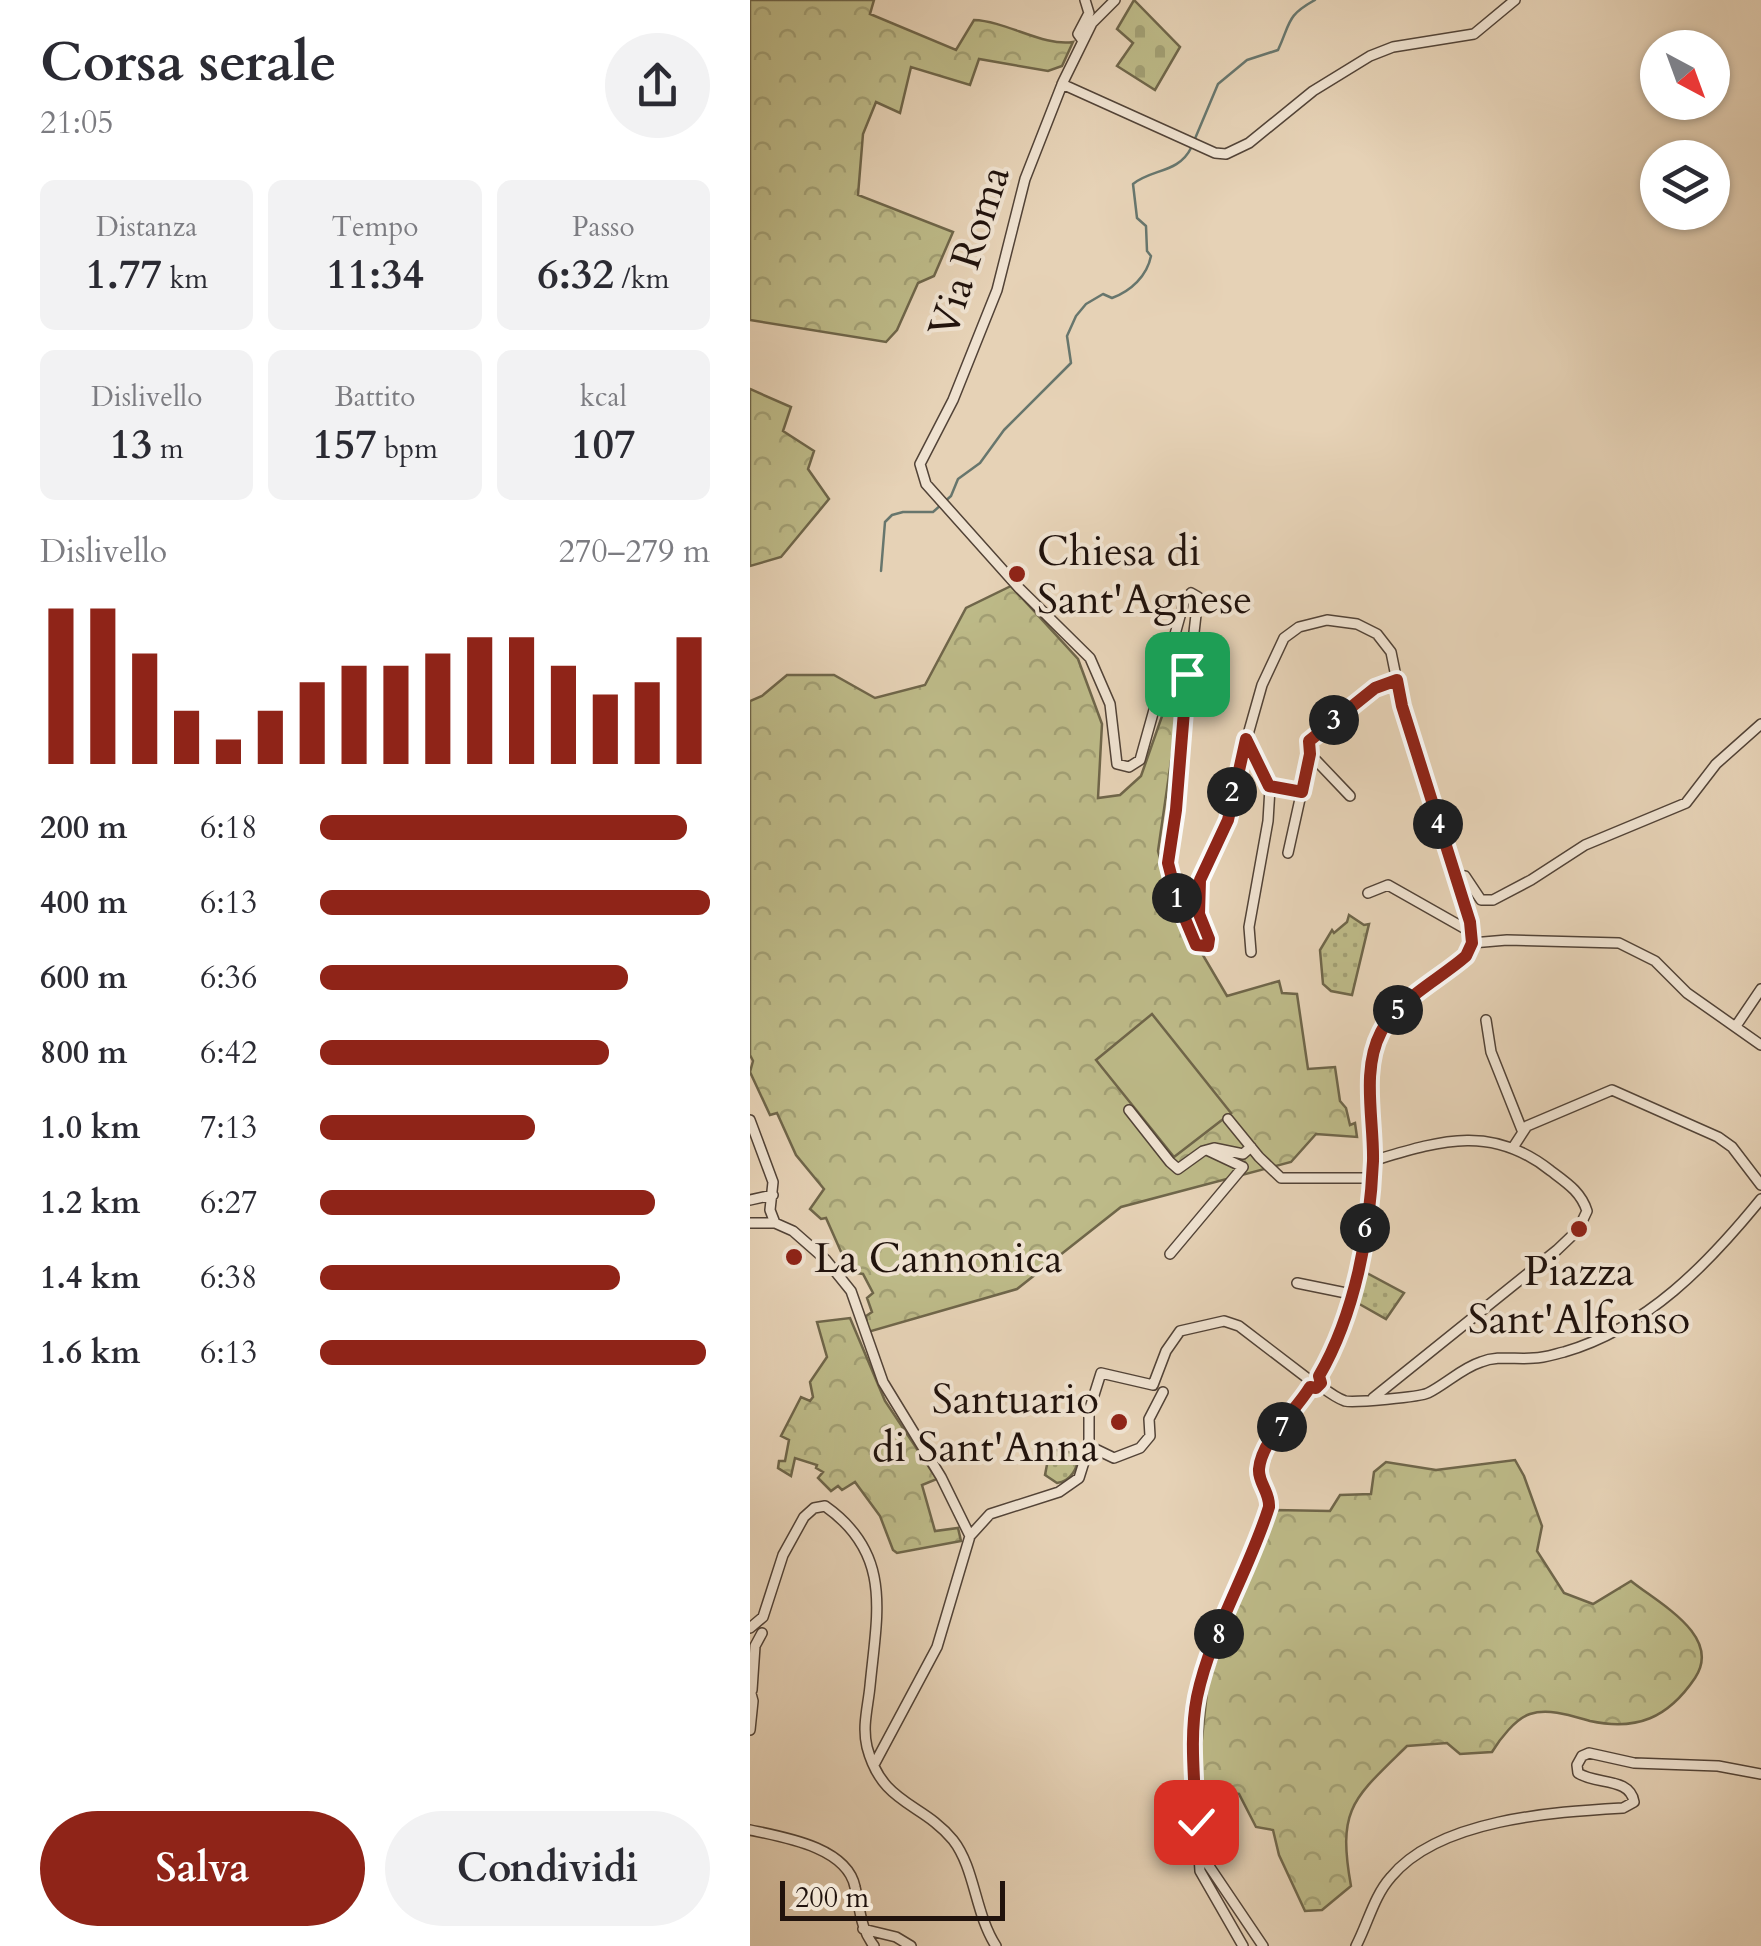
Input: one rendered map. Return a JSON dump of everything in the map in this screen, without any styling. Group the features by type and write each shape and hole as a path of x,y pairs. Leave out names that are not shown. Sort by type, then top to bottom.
{"street":[{"path":"1082,40 1078,34 1089,12 1084,0"},
{"name":"Via Roma","path":"1115,0 1098,15 1082,40 1062,84 1025,179 997,290 953,400 920,464 926,484 958,521 1018,588 1090,658 1110,704 1117,764 1130,767 1140,760 1184,602 1191,594 1198,597 1168,863 1178,902 1196,945 1208,946 1199,914 1200,880 1228,820 1246,739"},
{"path":"1062,84 1166,132 1226,154 1249,143 1313,91 1370,56 1393,47 1474,34 1515,0"},
{"path":"1243,1946 1197,1860 1193,1760 1198,1697 1210,1654 1269,1507 1270,1496 1259,1467 1265,1450 1336,1347 1351,1294 1372,1178 1370,1076 1381,1032 1398,1010 1466,956 1471,938 1391,652 1377,634 1358,624 1328,620 1299,627 1284,638 1262,685 1246,739 1269,786 1268,821 1249,926 1251,952"},
{"path":"1288,853 1310,754 1309,741 1375,688 1397,680"},
{"path":"1453,874 1465,876 1481,900 1492,900 1532,880 1585,845 1686,803 1716,764 1761,724"},
{"path":"1310,754 1350,796"},
{"path":"1269,786 1302,792"},
{"path":"1368,892 1388,885 1471,938 1619,943 1655,962 1688,993 1761,1044"},
{"path":"1736,1026 1761,989"},
{"path":"1486,1020 1491,1052 1522,1130"},
{"path":"1514,1146 1522,1130 1612,1090 1718,1137 1732,1147 1761,1184"},
{"path":"1129,1110 1174,1168 1183,1167 1214,1148 1242,1154 1251,1148"},
{"path":"1228,1119 1281,1178 1372,1178"},
{"path":"750,1120 773,1182 770,1210 775,1223"},
{"path":"1372,1161 1449,1139 1514,1146 1546,1166 1584,1199 1586,1218 1556,1250 1373,1398"},
{"path":"1170,1254 1243,1167 1209,1151"},
{"path":"750,1200 773,1194"},
{"path":"875,1763 943,1630 970,1536 990,1514 1070,1487 1084,1467 1089,1446 1089,1411 1101,1373 1152,1386 1166,1351 1180,1331 1224,1321 1239,1326 1342,1400 1426,1394 1479,1362 1538,1358 1602,1338 1634,1322 1721,1248 1761,1200"},
{"path":"750,1223 775,1223 792,1231 813,1247 850,1291 883,1382 933,1463 970,1536"},
{"path":"1297,1283 1351,1294"},
{"path":"1089,1446 1114,1458 1140,1448 1150,1436 1148,1425 1163,1392"},
{"path":"750,1628 763,1616 783,1555 804,1517 814,1508 825,1506 842,1518 870,1555 875,1573 877,1611 864,1728 869,1752 880,1780 903,1803 946,1832 962,1854 978,1911 996,1946"},
{"path":"750,1730 755,1646 762,1633"},
{"path":"1356,1946 1387,1881 1404,1862 1432,1844 1529,1817 1624,1808 1634,1802 1625,1786 1587,1779 1578,1772 1582,1756 1589,1753 1634,1763 1718,1766 1761,1774"},
{"path":"750,1830 815,1848 840,1863 854,1882 863,1929 874,1946"},
{"path":"1197,1860 1208,1863 1263,1946"},
{"path":"863,1929 896,1936 911,1946"}],"green space":[{"path":"750,0 874,0 870,14 956,50 974,20 1050,41 1073,42 1062,66 1048,71 979,59 970,85 911,67 900,113 876,102 863,134 858,195 953,232 934,276 918,283 897,330 886,342 750,320"},
{"path":"1134,0 1180,47 1155,90 1117,66 1133,43 1117,29"},
{"path":"750,389 791,407 783,431 814,451 808,469 829,499 781,557 750,566"},
{"path":"1011,586 1078,659 1102,724 1098,798 1120,795 1141,776 1180,665 1179,706 1158,851 1171,901 1227,996 1279,981 1282,993 1297,994 1308,1069 1335,1067 1340,1101 1350,1125 1355,1123 1357,1137 1316,1134 1291,1162 1121,1207 1017,1289 868,1332 866,1316 872,1312 867,1298 873,1293 863,1274 850,1272 826,1218 821,1219 810,1209 824,1189 796,1155 777,1113 770,1115 750,1072 750,701 787,675 834,675 875,698 925,685 966,608"},
{"path":"1349,915 1369,924 1352,995 1331,991 1323,984 1320,950 1332,930 1334,933 1347,922"},
{"path":"1152,1014 1231,1113 1174,1157 1096,1060"},
{"path":"1363,1271 1404,1293 1386,1319 1354,1301"},
{"path":"850,1318 885,1401 937,1479 922,1485 935,1531 958,1528 961,1541 897,1553 880,1516 855,1482 831,1491 818,1478 823,1472 817,1465 795,1458 791,1476 778,1468 779,1461 785,1461 789,1440 781,1436 801,1397 810,1401 813,1397 810,1382 827,1357 817,1322"},
{"path":"1050,1449 1080,1454 1073,1473 1062,1482 1045,1475"},
{"path":"1515,1460 1542,1526 1537,1551 1564,1593 1593,1604 1631,1581 1684,1622 1694,1635 1701,1648 1695,1678 1674,1703 1637,1722 1607,1724 1537,1712 1513,1725 1492,1752 1460,1754 1447,1743 1407,1746 1362,1793 1348,1821 1351,1886 1322,1910 1305,1911 1279,1855 1273,1830 1256,1827 1239,1794 1201,1789 1200,1757 1208,1682 1274,1510 1330,1511 1340,1495 1371,1494 1374,1472 1386,1462 1436,1470"}],"waterway":[{"path":"1194,141 1218,84 1247,60 1278,50 1294,15 1315,0"},
{"path":"881,571 885,522 903,512 933,512 951,496 958,479 980,463 1004,430 1071,363 1067,336 1086,304 1103,294 1112,298 1119,295 1142,276 1151,256 1147,251 1146,226 1137,218 1133,184 1179,162 1191,148"}],"place":[{"name":"Chiesa di Sant'Agnese","path":"1017,574"},
{"name":"Piazza Sant'Alfonso","path":"1579,1229"},
{"name":"La Cannonica","path":"794,1257"},
{"name":"Santuario di Sant'Anna","path":"1119,1422"}],"route":[{"path":"1187,674 1168,863 1178,902 1196,945 1208,946 1199,914 1200,880 1228,820 1246,739 1269,786 1302,792 1309,741 1375,688 1397,680 1470,922 1472,943 1466,956 1398,1010 1382,1030 1374,1051 1370,1076 1372,1178 1357,1271 1336,1347 1319,1376 1321,1383 1310,1387 1265,1450 1259,1467 1270,1496 1269,1507 1210,1654 1198,1697 1193,1760 1196,1822"}]}
